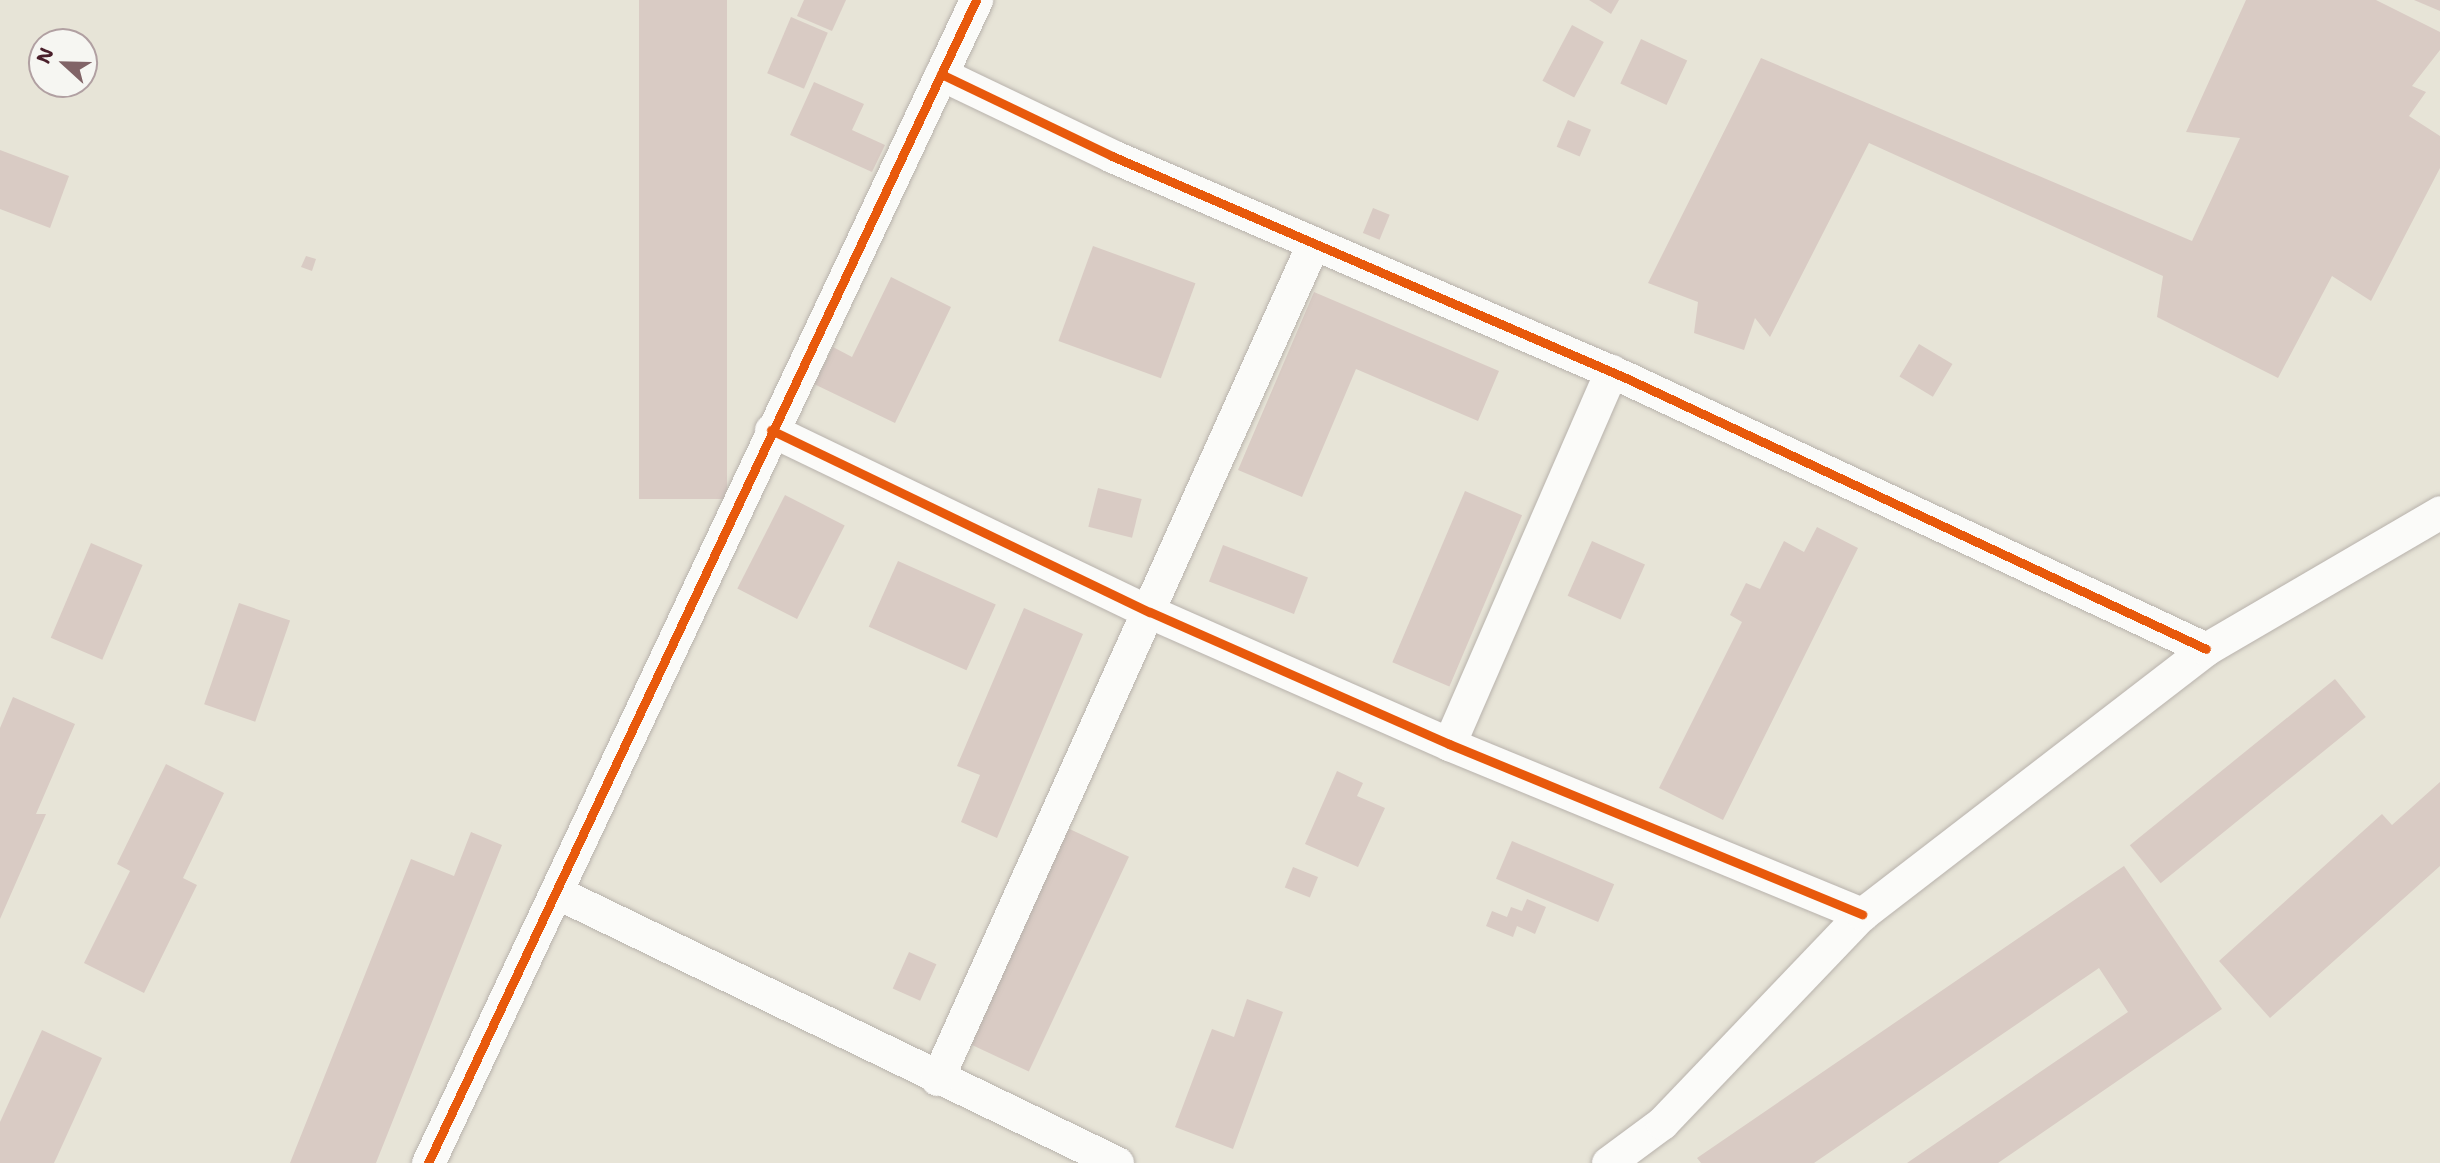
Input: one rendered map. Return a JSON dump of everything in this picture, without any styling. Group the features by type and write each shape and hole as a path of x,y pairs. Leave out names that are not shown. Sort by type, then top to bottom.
{"street":[{"path":"428,1163 771,430 976,0"},
{"path":"941,74 1112,156 1611,372 2207,649"},
{"path":"937,1079 1150,612 1313,244"},
{"path":"1449,744 1611,372"},
{"path":"771,430 1150,612 1449,744 1862,914"},
{"path":"1608,1163 1662,1123 1862,914 2207,649 2440,512"},
{"path":"556,892 937,1079 1117,1163"}],"building":[{"path":"639,0 727,0 727,499 639,499"},
{"path":"804,0 846,0 832,31 797,16"},
{"path":"1589,0 1619,0 1611,14"},
{"path":"2246,0 2376,0 2440,32 2440,50 2412,86 2426,92 2409,116 2440,136 2440,168 2371,301 2332,276 2278,378 2157,317 2163,276 1869,143 1770,337 1755,318 1744,350 1694,333 1698,302 1648,283 1761,58 2192,241 2240,138 2186,132"},
{"path":"2414,0 2440,0 2440,11"},
{"path":"791,17 828,33 804,89 767,73"},
{"path":"1572,25 1604,42 1574,98 1542,81"},
{"path":"1641,39 1687,61 1667,105 1620,83"},
{"path":"814,82 864,104 852,130 885,145 872,172 790,135"},
{"path":"1568,120 1591,130 1580,156 1557,147"},
{"path":"0,150 69,176 50,228 0,209"},
{"path":"1373,208 1390,215 1380,240 1363,233"},
{"path":"1093,246 1195,283 1161,378 1058,341"},
{"path":"306,256 316,259 312,271 301,267"},
{"path":"891,277 951,307 895,423 814,384 833,347 852,357"},
{"path":"1314,292 1499,371 1478,421 1356,369 1302,497 1238,470"},
{"path":"1919,344 1952,364 1933,397 1899,377"},
{"path":"1098,488 1142,499 1132,538 1088,527"},
{"path":"1465,491 1522,515 1449,686 1392,662"},
{"path":"785,495 845,525 797,619 737,589"},
{"path":"1817,527 1858,548 1723,820 1659,788 1742,622 1730,615 1746,583 1760,589 1784,541 1804,552"},
{"path":"1592,541 1645,565 1621,619 1568,596"},
{"path":"91,543 143,565 102,660 51,638"},
{"path":"1223,545 1308,578 1294,614 1209,581"},
{"path":"898,561 996,605 966,670 869,627"},
{"path":"239,603 290,621 255,722 204,704"},
{"path":"1024,608 1083,634 997,838 961,822 980,775 957,766"},
{"path":"2335,679 2366,717 2161,883 2130,845"},
{"path":"13,697 75,724 36,814 46,814 0,919 0,728"},
{"path":"166,764 224,793 183,878 197,885 144,993 84,963 130,871 117,864"},
{"path":"1337,771 1363,783 1357,796 1385,808 1358,867 1305,844"},
{"path":"2440,782 2440,866 2270,1018 2219,961 2382,814 2392,825"},
{"path":"1061,825 1129,857 1029,1071 961,1040"},
{"path":"471,832 502,845 376,1163 290,1163 411,859 454,876"},
{"path":"1512,841 1614,884 1598,922 1496,879"},
{"path":"2124,866 2222,1009 1998,1163 1907,1163 2128,1012 2099,968 1814,1163 1701,1163 1697,1158"},
{"path":"1293,867 1318,877 1310,898 1285,887"},
{"path":"1527,899 1546,907 1535,934 1517,926 1513,937 1486,926 1492,911 1507,917 1511,907 1522,911"},
{"path":"909,952 936,964 920,1001 893,989"},
{"path":"1247,999 1283,1012 1233,1149 1175,1127 1212,1029 1234,1037"},
{"path":"42,1030 102,1058 54,1163 0,1163 0,1122"}],"cycle path":[{"path":"428,1163 976,0"},
{"path":"941,74 1112,156 1626,378 2206,649"},
{"path":"771,430 1150,612 1449,744 1862,914"}]}
